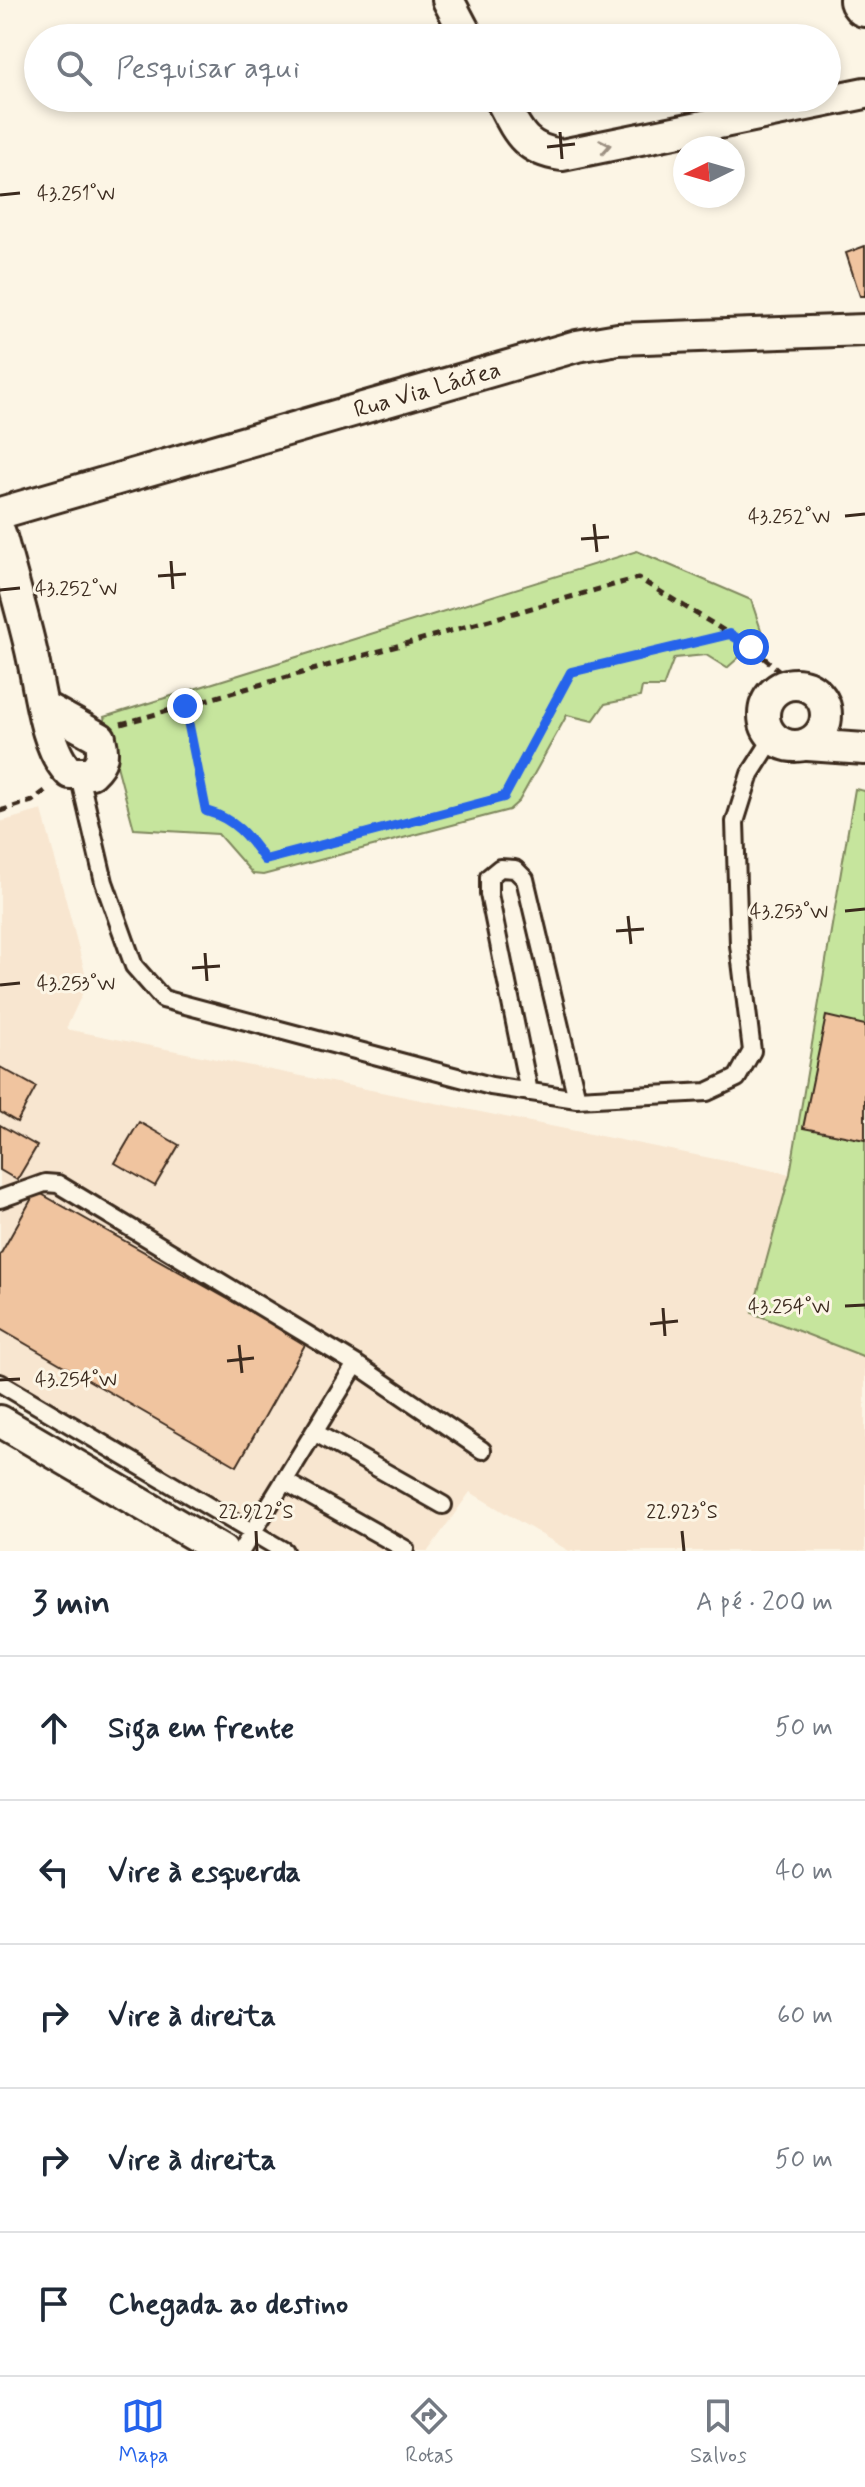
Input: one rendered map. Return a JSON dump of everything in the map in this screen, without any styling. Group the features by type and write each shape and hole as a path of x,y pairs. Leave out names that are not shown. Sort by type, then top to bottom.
{"street":[{"path":"448,0 461,24"},
{"path":"841,98 865,93"},
{"path":"508,112 520,135 539,152 562,155 772,112"},
{"name":"Rua Via Láctea","path":"0,513 577,346 618,339 865,330"},
{"path":"0,533 44,707 60,764 75,774 91,773 100,765 104,752 100,738 44,707"},
{"path":"794,683 817,692 826,714 865,748 783,745 773,738 763,716 765,704 782,686 794,683"},
{"path":"808,745 824,726 826,714"},
{"path":"0,1421 222,1550"}],"lane":[{"path":"75,774 104,882 134,966 163,999 491,1086 577,1099 707,1092 737,1078 752,1051 739,945 735,822 750,774 773,738"},
{"path":"529,1092 489,894 489,877 500,868 515,869 525,879 577,1099"},
{"path":"0,1199 45,1183 58,1184 356,1364 482,1450"},
{"path":"222,1550 252,1532 356,1364"},
{"path":"0,1383 284,1551"},
{"path":"314,1432 443,1505"},
{"path":"284,1481 405,1549"}],"path":[{"path":"93,732 638,578 730,634 794,683"},
{"path":"185,706 206,811 227,817 248,836 265,860 504,797 571,672 730,634"},
{"path":"0,811 32,801 75,774"}],"shaded area":[{"path":"42,810 86,976 84,990 66,1029 790,1174 752,1313 865,1357 865,1551 569,1551 470,1492 428,1551 297,1551 0,1374 0,822"}],"green space":[{"path":"637,551 751,600 763,636 727,668 706,655 674,658 663,687 642,687 640,697 605,704 593,721 567,715 519,801 509,810 263,875 253,874 218,834 134,829 104,717"},
{"path":"855,789 865,791 865,1357 752,1313 790,1174"}],"building":[{"path":"865,246 865,296 860,296 846,253"},
{"path":"826,1016 865,1025 865,1140 803,1128"},
{"path":"0,1067 36,1087 17,1122 0,1112"},
{"path":"139,1122 179,1145 155,1186 115,1163"},
{"path":"0,1125 37,1146 17,1180 0,1170"},
{"path":"36,1191 306,1343 237,1466 0,1329 0,1255"}],"route":[{"path":"185,706 206,811 227,817 248,836 265,860 504,797 571,672 730,634 751,647"}]}
